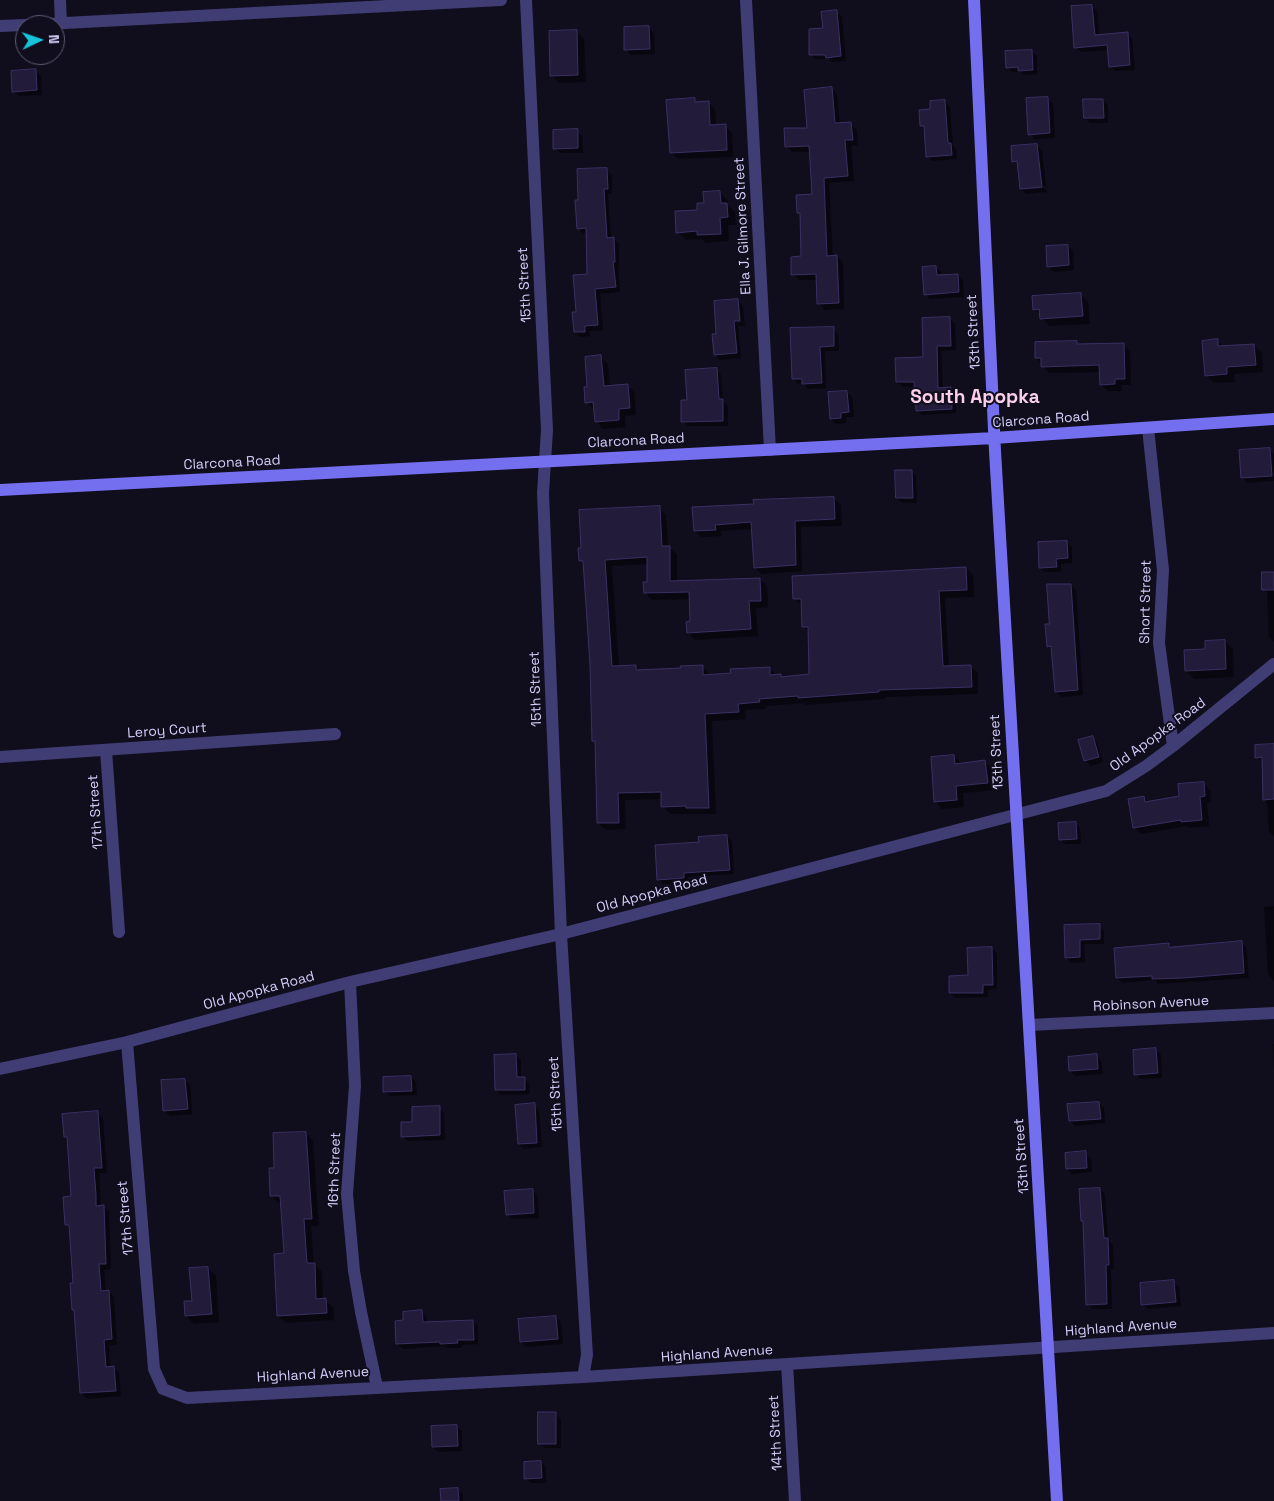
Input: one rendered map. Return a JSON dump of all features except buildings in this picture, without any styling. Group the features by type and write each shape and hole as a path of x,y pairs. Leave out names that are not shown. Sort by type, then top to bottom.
{"street":[{"path":"60,0 61,15"},
{"path":"65,24 291,6 501,0"},
{"name":"15th Street","path":"526,0 547,430 543,492 561,934 587,1355 583,1377"},
{"name":"Ella J. Gilmore Street","path":"746,0 770,450"},
{"name":"13th Street","path":"974,0 994,438 1057,1501"},
{"path":"0,26 15,25"},
{"name":"Clarcona Road","path":"0,490 994,438 1274,419"},
{"name":"Short Street","path":"1148,428 1163,570 1159,643 1173,746"},
{"name":"Old Apopka Road","path":"0,1069 127,1042 350,982 561,934 1106,791 1146,766 1173,746 1274,664"},
{"name":"Leroy Court","path":"0,757 335,734"},
{"name":"17th Street","path":"106,750 119,932"},
{"name":"16th Street","path":"350,982 355,1086 347,1194 360,1312 377,1386"},
{"name":"Robinson Avenue","path":"1029,1025 1274,1013"},
{"name":"17th Street","path":"127,1042 154,1369 163,1389"},
{"name":"Highland Avenue","path":"163,1389 187,1398 377,1386 583,1377 1274,1333"},
{"name":"14th Street","path":"787,1364 795,1501"}],"district":[{"name":"South Apopka","path":"975,398"}]}
